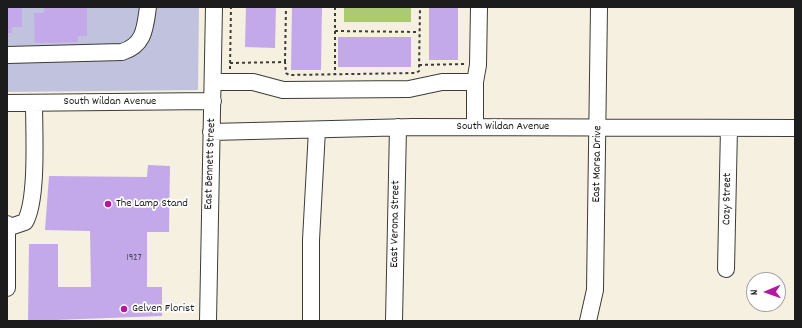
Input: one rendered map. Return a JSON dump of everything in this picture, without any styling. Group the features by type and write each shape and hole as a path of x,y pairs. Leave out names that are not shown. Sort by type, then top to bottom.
{"street":[{"path":"7,55 122,52 130,50 137,45 144,35 148,7"},
{"name":"East Bennett Street","path":"208,321 211,132 214,82 214,7"},
{"path":"475,127 474,82 478,65 480,7"},
{"name":"East Marsa Drive","path":"588,321 596,290 600,7"},
{"path":"214,82 253,82 283,90 409,89 442,82 474,82"},
{"name":"South Wildan Avenue","path":"7,103 213,101"},
{"path":"7,228 25,222 29,214 32,197 34,103"},
{"name":"South Wildan Avenue","path":"211,132 398,127 795,128"},
{"name":"East Verona Street","path":"394,321 398,127"},
{"name":"Cozy Street","path":"726,269 729,128"},
{"path":"311,320 311,240 318,130"},
{"path":"7,224 7,288"}],"path":[{"path":"231,7 230,63 285,62"},
{"path":"286,7 285,62 286,73 289,75 416,73 419,71 420,7"},
{"path":"335,7 335,74"},
{"path":"335,31 419,32"},
{"path":"418,65 463,65 465,63"}],"shaded area":[{"path":"7,7 199,7 198,90 7,92"}],"green space":[{"path":"344,7 411,7 411,22 344,22"}],"building":[{"path":"7,7 22,7 22,27 12,27 12,33 7,33"},
{"path":"44,7 87,7 87,36 78,36 78,42 35,43 34,13 44,13"},
{"path":"246,7 276,7 275,48 245,47"},
{"path":"292,7 322,7 321,70 291,70"},
{"path":"429,7 458,7 458,60 429,60"},
{"path":"338,37 411,37 411,67 338,67"},
{"path":"148,165 170,166 169,232 147,232 147,287 162,287 162,316 28,321 29,244 58,244 58,287 91,287 90,231 45,230 49,176 147,177"}],"place":[{"name":"The Lamp Stand","path":"108,204"},
{"name":"Gelven Florist","path":"124,309"}]}
